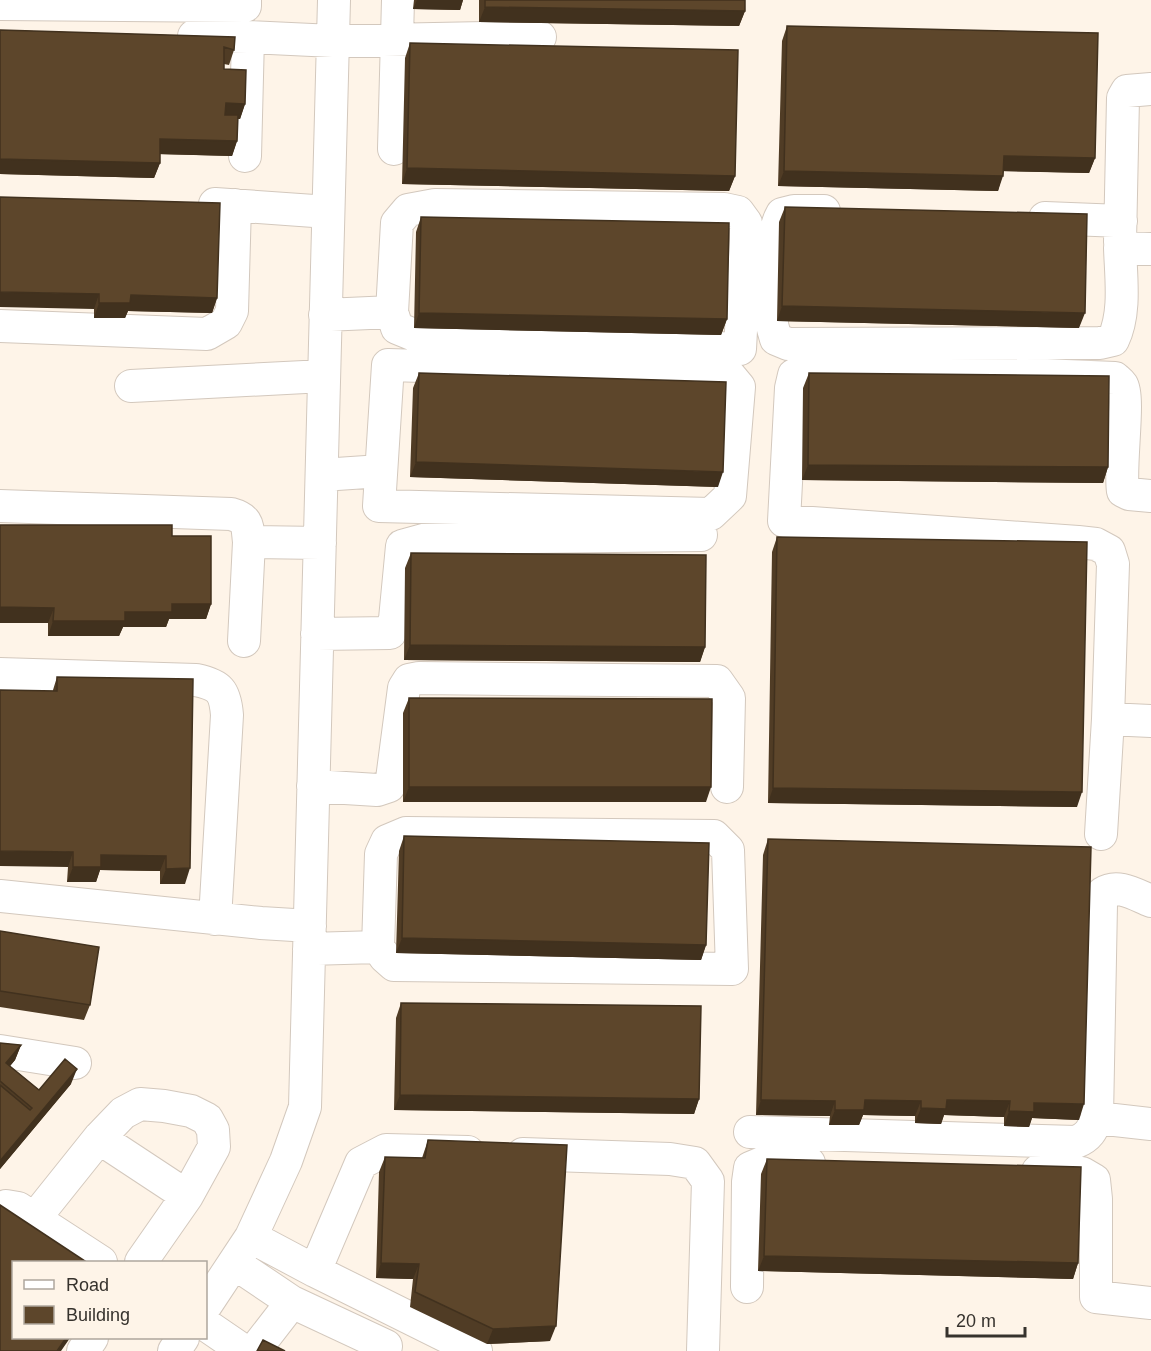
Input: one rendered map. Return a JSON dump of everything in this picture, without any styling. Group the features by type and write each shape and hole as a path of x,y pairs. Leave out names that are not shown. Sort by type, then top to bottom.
{"street":[{"path":"0,4 244,6 245,0"},
{"path":"207,1304 251,1237 286,1161 305,1107 334,0"},
{"path":"394,149 399,0"},
{"path":"0,31 47,33"},
{"path":"165,35 333,41 540,37"},
{"path":"245,156 248,38"},
{"path":"848,212 794,211 782,214 776,224 772,325 776,339 788,344 1088,343 1113,340 1119,328 1121,311 1123,99 1127,91 1151,89"},
{"path":"188,204 328,212"},
{"path":"0,326 207,334 226,323 232,311 235,205"},
{"path":"435,205 724,209 738,212 746,223 740,349 419,337 397,328 392,312 397,223 408,210 435,205"},
{"path":"1014,217 1121,235 1151,249"},
{"path":"325,315 392,312"},
{"path":"388,365 729,375 740,387 730,496 711,514 379,506 381,471 388,365"},
{"path":"1101,834 1108,719 1113,564 1109,551 1096,544 1078,542 784,520 791,388 794,375 815,366 1115,378 1122,385 1125,396 1123,491 1129,494 1151,496"},
{"path":"131,386 324,376"},
{"path":"322,475 381,471"},
{"path":"0,506 231,514 241,517 247,522 249,542 244,641"},
{"path":"317,634 390,633 395,619 402,546 431,538 700,535"},
{"path":"249,542 320,543"},
{"path":"0,674 196,680 209,683 219,689 226,698 227,715 215,918"},
{"path":"313,786 377,790 389,786 392,779 404,688 409,680 431,678 717,681 729,698 727,787"},
{"path":"1108,719 1151,721"},
{"path":"0,896 215,918 309,937 378,947 394,965 732,969 728,850 714,836 406,833 387,841 381,854 378,947"},
{"path":"750,1132 1076,1142 1086,1138 1097,1118 1103,893 1110,889 1120,889 1151,901"},
{"path":"0,1051 75,1063"},
{"path":"35,1218 99,1138 123,1113 140,1104 182,1109 207,1119 213,1130 214,1147 188,1196 142,1261"},
{"path":"1097,1118 1151,1124"},
{"path":"99,1138 188,1196"},
{"path":"315,1271 361,1163 386,1150 670,1159 695,1162 708,1181 703,1351"},
{"path":"747,1287 750,1168 762,1163 836,1164"},
{"path":"1009,1170 1082,1173 1094,1180 1096,1297 1151,1303"},
{"path":"0,1209 6,1206 18,1208 98,1261"},
{"path":"251,1237 476,1351"},
{"path":"234,1263 292,1302 386,1346 385,1351"},
{"path":"254,1351 292,1302"},
{"path":"207,1326 244,1351"}],"building":[{"path":"485,0 745,0 745,11 485,7"},
{"path":"787,26 1098,33 1095,158 1004,156 1003,176 784,171"},
{"path":"0,30 235,37 234,50 224,47 224,69 246,70 245,104 226,103 225,115 238,115 237,141 160,139 160,163 0,159"},
{"path":"410,43 738,50 735,176 407,168"},
{"path":"0,197 220,203 217,298 131,295 130,303 99,303 99,294 0,292"},
{"path":"785,207 1087,214 1085,313 782,306"},
{"path":"421,217 729,223 727,319 419,313"},
{"path":"419,373 726,382 723,472 416,462"},
{"path":"809,373 1109,376 1108,467 808,465"},
{"path":"0,525 172,525 172,536 211,536 211,604 172,604 172,612 125,612 125,621 53,621 54,608 0,607"},
{"path":"777,537 1087,542 1082,792 773,788"},
{"path":"411,553 706,555 705,647 410,645"},
{"path":"57,677 193,679 190,868 166,869 166,856 101,855 101,867 73,867 73,852 0,851 0,690 57,691"},
{"path":"409,698 712,699 711,787 409,787"},
{"path":"404,836 709,843 706,945 402,938"},
{"path":"768,839 1091,847 1084,1104 1034,1103 1034,1112 1009,1111 1010,1101 947,1100 946,1109 921,1108 921,1101 865,1100 864,1110 835,1110 835,1101 761,1100"},
{"path":"0,931 99,947 90,1005 0,991"},
{"path":"401,1003 701,1006 699,1099 400,1095"},
{"path":"0,1043 21,1045 6,1063 39,1090 65,1059 77,1069 0,1161 0,1085 30,1110 32,1108 0,1081"},
{"path":"428,1140 567,1145 556,1326 493,1329 415,1292 419,1264 381,1263 385,1157 425,1158"},
{"path":"767,1159 1081,1167 1078,1263 764,1256"},
{"path":"0,1205 85,1261 12,1261 12,1339 65,1339 57,1351 0,1351"},
{"path":"263,1340 285,1351 257,1351"}]}
